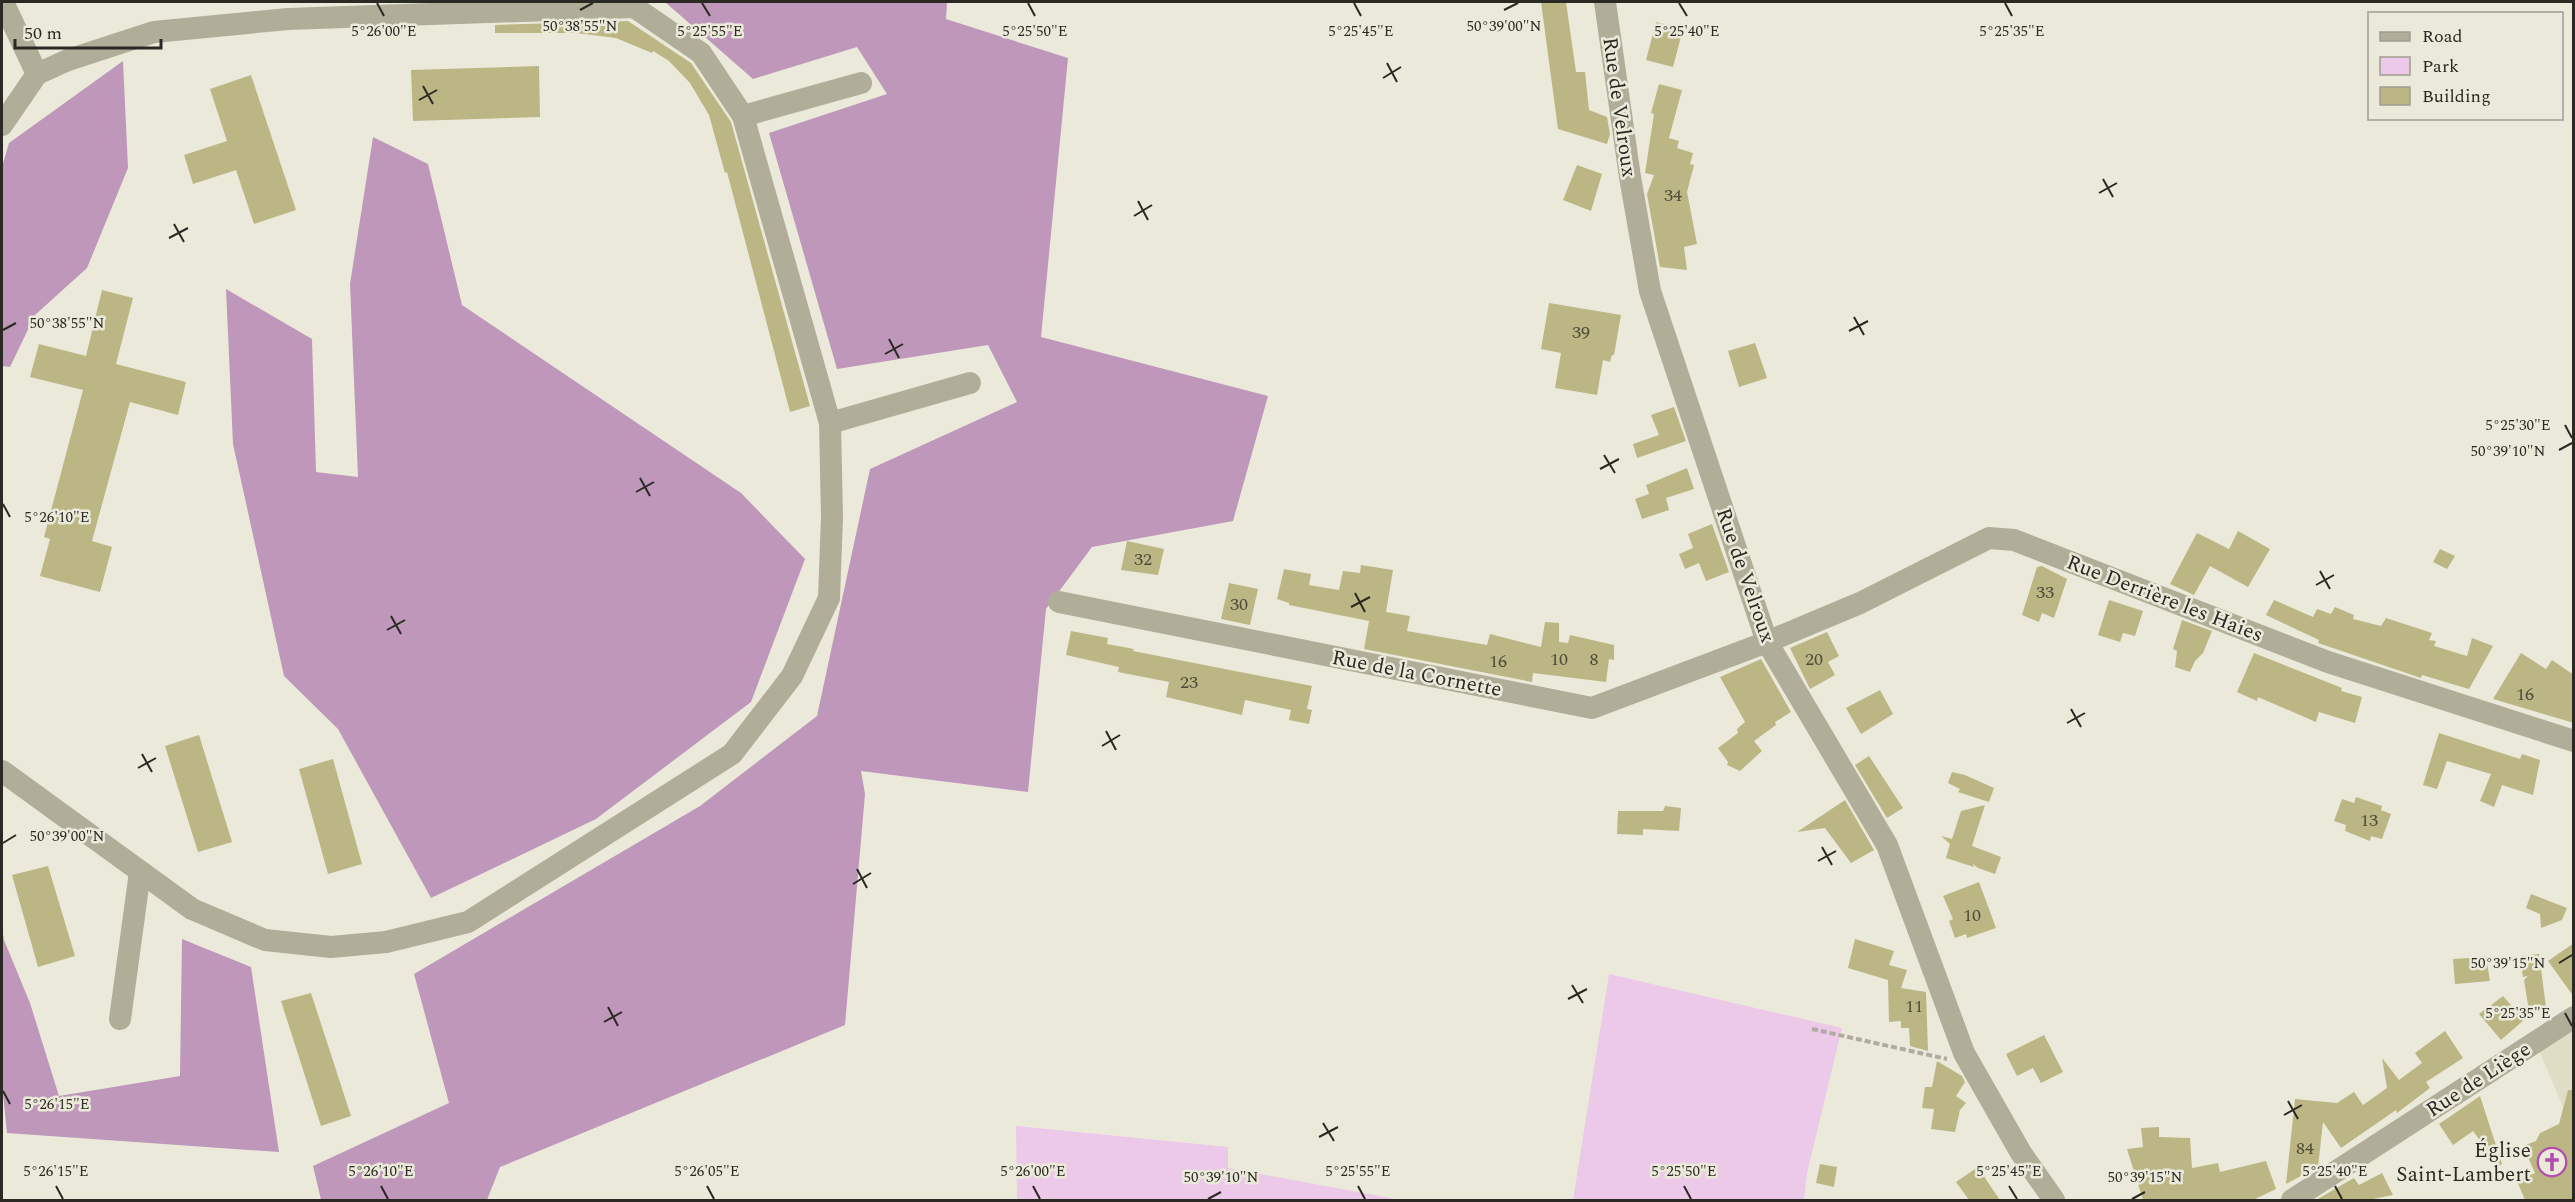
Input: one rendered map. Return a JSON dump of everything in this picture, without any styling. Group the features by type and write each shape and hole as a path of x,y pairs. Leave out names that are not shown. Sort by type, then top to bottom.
{"street":[{"path":"3,2 37,74"},
{"name":"Rue de Velroux","path":"1605,2 1629,177 1650,291 1767,642 1887,845 1964,1053 2021,1153 2054,1200"},
{"path":"2,125 37,74 68,60 154,32 288,10 634,7 701,53 743,116 830,423 832,517 829,598 792,676 732,754 468,922 386,942 331,947 265,940 192,909 2,771"},
{"path":"743,116 861,83"},
{"path":"830,423 970,383"},
{"name":"Rue Derrière les Haies","path":"1767,642 1860,603 1989,538 2014,540 2328,662 2574,741"},
{"name":"Rue de la Cornette","path":"1059,602 1592,708 1767,642"},
{"path":"120,1019 140,872"},
{"name":"Rue de Liège","path":"2292,1200 2574,1017"}],"path":[{"path":"1812,1029 1971,1065"}],"shaded area":[{"path":"665,2 943,2 947,3 946,19 1068,58 1041,337 1268,396 1233,521 1092,547 1046,609 1028,792 861,771 865,794 845,1025 500,1167 487,1200 321,1200 313,1166 449,1103 414,974 700,806 817,716 870,469 1017,402 988,345 837,369 769,133 887,94 857,47 753,79"},
{"path":"123,61 128,168 87,268 35,315 10,367 2,366 2,167 9,143"},
{"path":"373,137 428,164 462,305 741,493 805,559 751,702 596,819 431,898 338,729 284,676 233,444 226,289 312,339 316,472 358,477 350,284"},
{"path":"2,928 4,940 30,1003 59,1096 180,1076 182,939 251,967 279,1152 7,1133 2,1084"},
{"path":"2573,1023 2573,1131 2538,1048"}],"green space":[{"path":"1609,974 1842,1028 1807,1173 1804,1200 1573,1200"},
{"path":"1016,1126 1228,1147 1228,1168 1401,1200 1017,1200"}],"building":[{"path":"1541,2 1566,2 1576,72 1585,72 1589,110 1607,117 1610,134 1607,144 1558,129"},
{"path":"628,21 691,63 731,122 810,406 790,412 727,172 725,173 709,115 690,83 669,61 653,51 652,53 616,38 576,33 495,33 495,25"},
{"path":"1656,22 1683,29 1673,67 1646,60"},
{"path":"539,66 540,117 413,121 411,70"},
{"path":"251,75 296,210 254,224 236,170 193,184 184,155 227,141 210,89"},
{"path":"1659,84 1682,90 1669,138 1679,141 1677,148 1693,153 1690,164 1694,165 1687,192 1697,244 1684,247 1687,270 1660,267 1647,194 1654,175 1645,173 1654,114 1651,113"},
{"path":"1577,165 1602,174 1591,211 1563,200"},
{"path":"102,290 133,298 116,364 186,382 178,415 130,402 92,541 112,547 100,592 40,576 50,539 44,537 83,390 30,377 39,344 86,356"},
{"path":"1549,303 1621,315 1614,355 1610,362 1603,360 1597,395 1555,388 1561,353 1541,349"},
{"path":"1755,343 1767,378 1739,387 1728,351"},
{"path":"1674,407 1686,441 1637,458 1633,444 1659,435 1651,415"},
{"path":"1687,468 1694,489 1666,498 1669,510 1642,519 1635,499 1649,494 1646,485"},
{"path":"1712,524 1729,572 1706,581 1699,563 1685,569 1679,554 1693,548 1688,534"},
{"path":"2238,531 2270,549 2248,587 2210,566 2194,595 2170,584 2197,533 2229,549"},
{"path":"1127,541 1164,549 1158,575 1121,570"},
{"path":"2440,549 2455,556 2447,569 2433,562"},
{"path":"1361,565 1393,570 1386,612 1410,616 1407,631 1487,645 1490,634 1541,647 1545,622 1559,623 1559,642 1568,643 1570,635 1614,645 1614,660 1609,659 1606,682 1533,673 1532,682 1364,649 1369,621 1289,605 1277,599 1284,569 1311,574 1309,585 1339,590 1343,571 1360,573"},
{"path":"2042,566 2067,579 2054,618 2042,613 2039,622 2022,615 2037,567"},
{"path":"1229,583 1258,589 1250,625 1221,619"},
{"path":"2109,600 2143,611 2135,636 2123,633 2120,642 2098,635"},
{"path":"2274,600 2313,617 2317,609 2331,614 2335,607 2354,615 2353,619 2381,626 2386,618 2432,633 2429,640 2436,641 2434,646 2467,656 2472,638 2493,646 2469,689 2422,675 2421,678 2318,643 2319,640 2266,615"},
{"path":"2182,620 2212,631 2203,653 2195,661 2190,672 2175,667 2177,651 2173,649"},
{"path":"1071,631 1108,638 1107,644 1134,649 1133,651 1312,686 1307,709 1312,710 1309,724 1289,720 1291,710 1245,700 1242,715 1166,697 1169,682 1118,672 1119,667 1066,655"},
{"path":"1827,632 1839,656 1828,662 1835,675 1810,689 1790,648"},
{"path":"2254,653 2342,688 2341,691 2362,697 2355,723 2319,712 2316,722 2258,697 2257,701 2237,692"},
{"path":"2521,653 2546,669 2552,660 2574,675 2574,723 2493,699"},
{"path":"1761,659 1791,712 1775,722 1776,725 1754,741 1762,751 1740,771 1727,765 1728,762 1718,748 1738,733 1737,729 1745,722 1720,677"},
{"path":"1880,690 1893,714 1861,734 1846,708"},
{"path":"2439,733 2520,759 2522,754 2540,760 2533,795 2502,785 2494,807 2480,801 2491,774 2447,761 2437,789 2423,785"},
{"path":"199,735 232,842 198,852 165,746"},
{"path":"1869,756 1903,808 1887,818 1855,765"},
{"path":"333,759 362,864 328,874 299,769"},
{"path":"1952,772 1965,775 1994,788 1989,802 1958,792 1960,789 1948,783"},
{"path":"2356,797 2382,806 2381,810 2391,814 2382,839 2371,836 2370,841 2345,831 2346,825 2334,821 2342,799 2354,803"},
{"path":"1845,800 1874,850 1851,863 1825,828 1797,832"},
{"path":"1985,805 1972,846 2001,857 1995,874 1973,864 1974,867 1946,858 1950,844 1941,836 1952,839 1961,811"},
{"path":"1665,806 1681,808 1679,831 1643,829 1643,835 1617,834 1618,811 1663,811"},
{"path":"48,866 75,956 38,967 12,875"},
{"path":"1979,882 1996,928 1967,938 1966,934 1955,938 1949,921 1953,919 1943,896"},
{"path":"2531,894 2567,908 2562,920 2541,928 2540,914 2526,908"},
{"path":"1855,939 1894,951 1889,965 1907,970 1901,988 1926,992 1928,1051 1910,1046 1909,1028 1901,1028 1901,1021 1889,1022 1888,980 1848,968"},
{"path":"2574,943 2574,997 2548,961"},
{"path":"2539,954 2546,1007 2530,1017 2524,980 2528,976 2523,977 2519,956"},
{"path":"2486,957 2490,981 2455,984 2453,959"},
{"path":"311,993 351,1116 321,1126 281,1001"},
{"path":"2503,996 2524,1020 2501,1040 2479,1014"},
{"path":"2445,1031 2463,1058 2426,1082 2430,1088 2397,1113 2396,1110 2341,1148 2323,1122 2318,1167 2286,1184 2295,1099 2337,1103 2354,1092 2363,1105 2387,1088 2382,1058 2399,1080 2422,1063 2415,1053"},
{"path":"2044,1035 2063,1072 2041,1083 2033,1068 2017,1076 2006,1054"},
{"path":"1937,1061 1962,1076 1965,1082 1956,1096 1966,1103 1960,1110 1955,1132 1931,1129 1934,1109 1922,1108 1925,1087 1932,1087"},
{"name":"Église Saint-Lambert","path":"2568,1090 2574,1090 2574,1200 2525,1200 2517,1181 2535,1173 2523,1146 2536,1141 2540,1133 2559,1124"},
{"path":"2480,1096 2502,1164 2499,1166 2473,1131 2453,1145 2439,1124"},
{"path":"2159,1127 2159,1137 2190,1138 2192,1168 2218,1163 2220,1172 2266,1161 2276,1189 2253,1200 2143,1200 2127,1149 2143,1147 2141,1128"},
{"path":"1820,1164 1837,1167 1834,1187 1816,1183"},
{"path":"1978,1167 2000,1200 1969,1200 1956,1182"},
{"path":"2382,1173 2393,1195 2368,1200 2316,1200 2354,1178 2359,1185"}],"place":[{"name":"Église Saint-Lambert","path":"2552,1162"}]}
